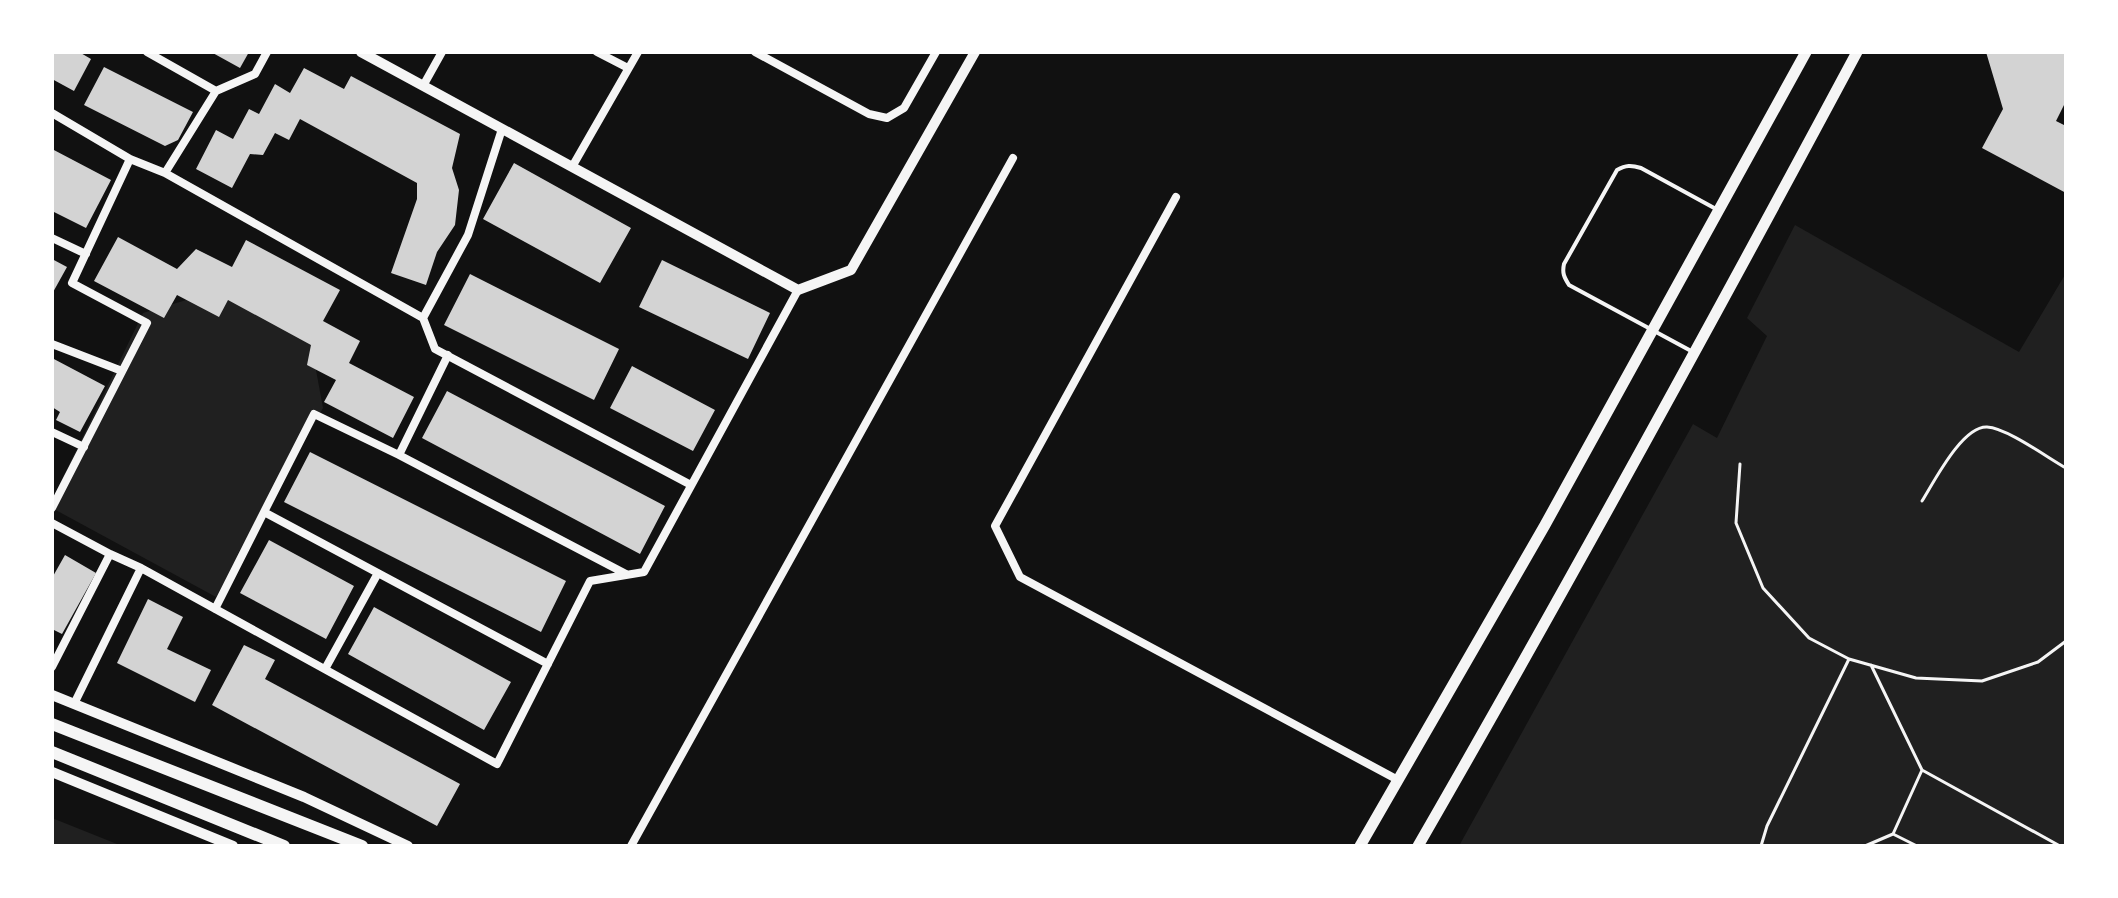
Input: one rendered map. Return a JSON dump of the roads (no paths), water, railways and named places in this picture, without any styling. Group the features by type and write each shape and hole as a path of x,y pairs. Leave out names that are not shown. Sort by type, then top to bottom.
{"main road":[{"path":"1360,846 1545,525 1806,52"},
{"path":"1418,846 1509,689 1695,353 1857,52"},
{"path":"52,724 362,846"},
{"path":"52,752 284,846"}],"street":[{"path":"147,52 216,91"},
{"path":"165,173 216,91 255,74 267,52"},
{"path":"361,52 798,290"},
{"path":"423,86 442,52"},
{"path":"597,52 628,68"},
{"path":"572,167 638,52"},
{"path":"755,52 869,114 887,118 904,108 936,52"},
{"path":"52,523 141,568 497,764 590,581 644,572 798,290 851,270 975,52"},
{"path":"52,113 130,159 165,173 423,318 435,349 691,485"},
{"path":"423,318 468,235 502,129"},
{"path":"631,846 1013,158"},
{"path":"52,508 147,323 72,283 130,159"},
{"path":"1176,197 995,526 1020,577 1398,780"},
{"path":"52,238 86,254"},
{"path":"52,344 122,371"},
{"path":"399,455 448,355"},
{"path":"215,609 314,414 628,575"},
{"path":"52,432 84,447"},
{"path":"264,512 548,664"},
{"path":"52,667 110,554"},
{"path":"74,704 141,568"},
{"path":"325,669 378,573"},
{"path":"52,695 304,797 408,846"},
{"path":"52,772 233,846"}],"lane":[{"path":"1695,353 1569,285 1563,270 1617,170 1623,166 1641,168 1717,210"}]}
